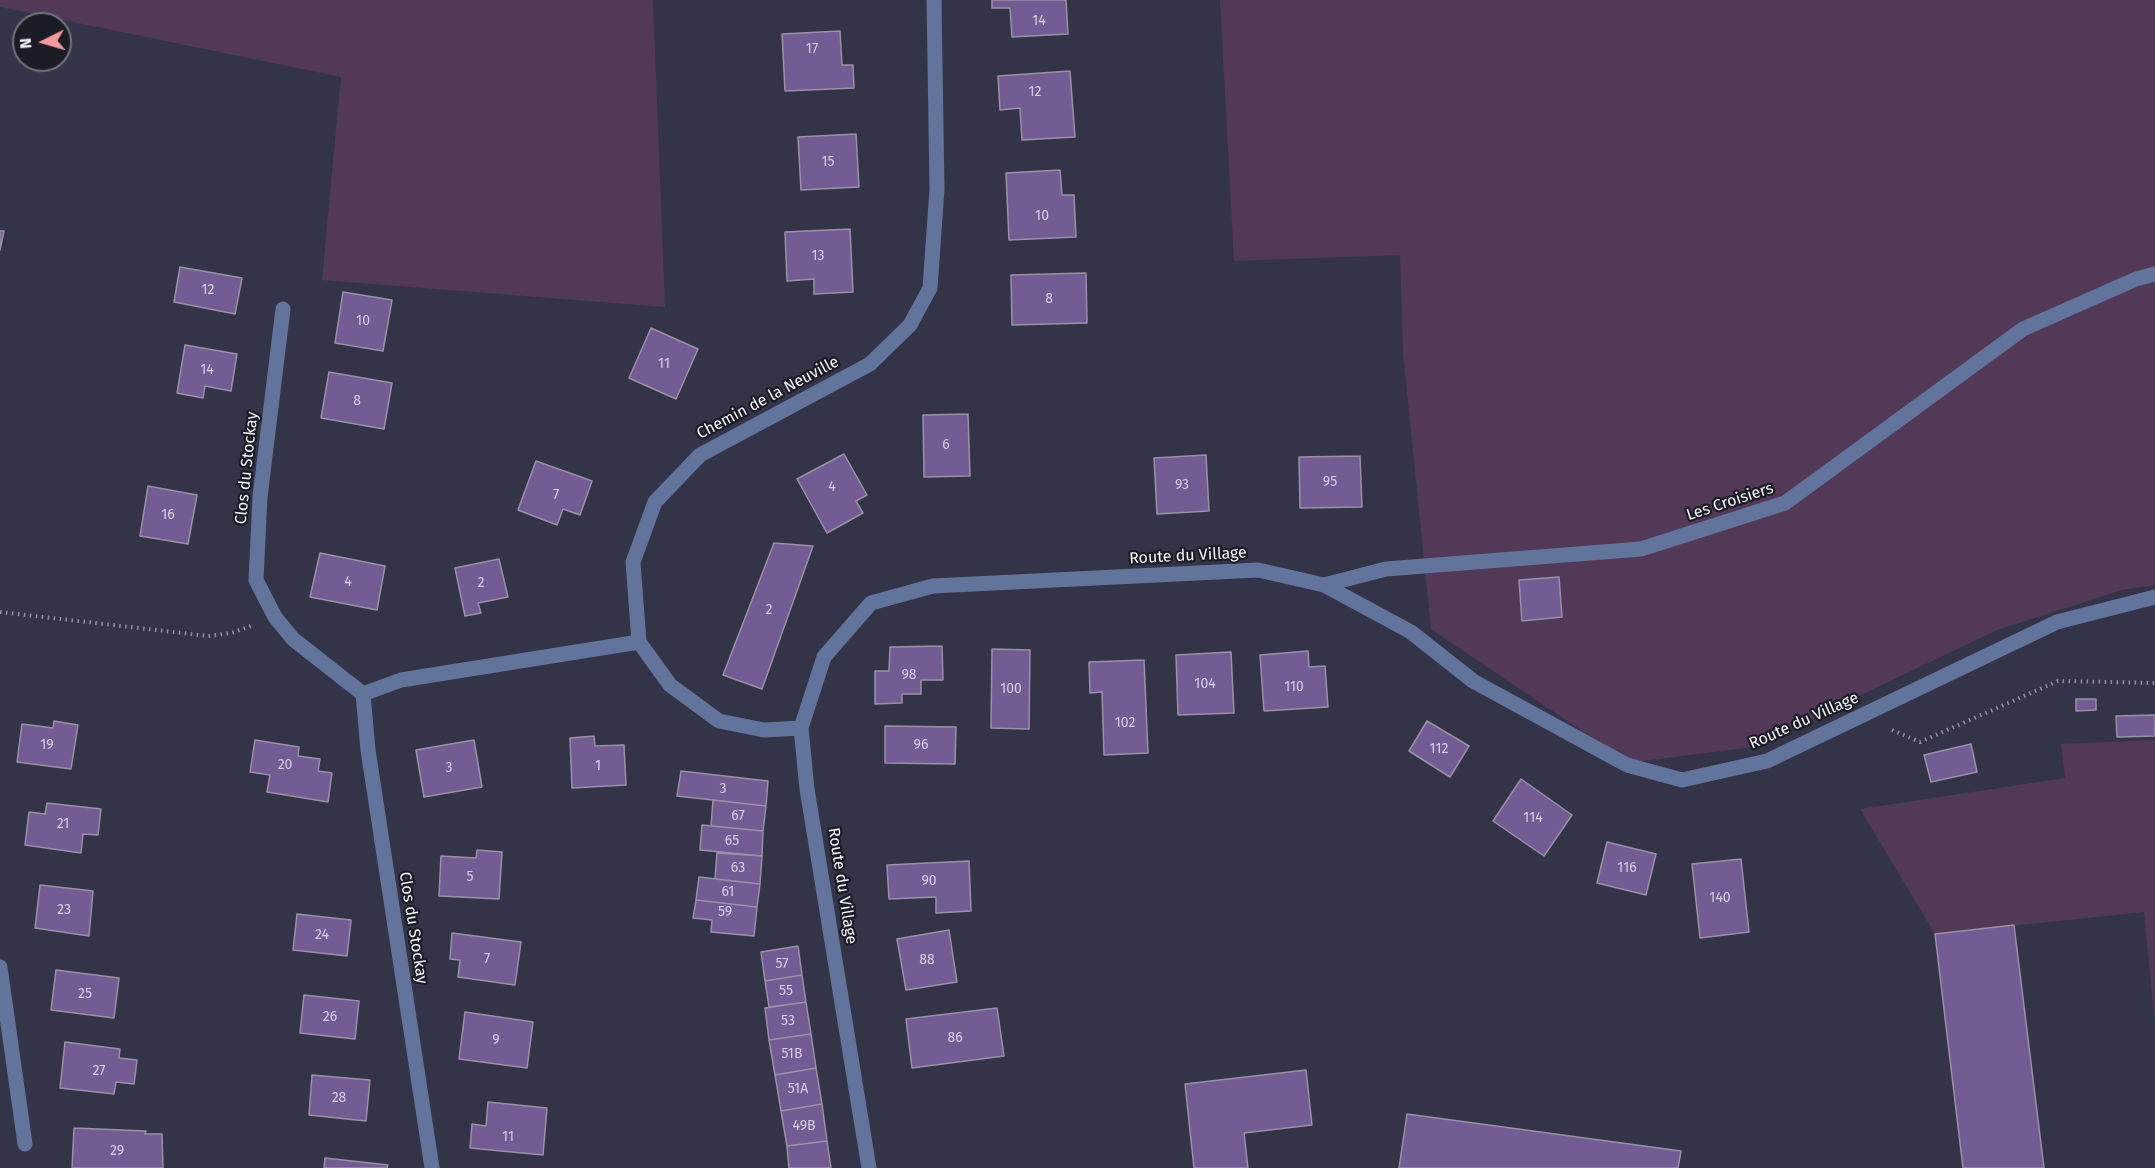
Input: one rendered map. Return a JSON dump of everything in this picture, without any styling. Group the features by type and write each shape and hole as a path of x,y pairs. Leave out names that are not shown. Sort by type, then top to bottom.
{"street":[{"name":"Chemin de la Neuville","path":"639,642 633,562 655,502 700,455 870,364 910,325 930,288 937,189 934,0"},
{"name":"Les Croisiers","path":"1324,585 1386,569 1641,549 1785,503 2023,329 2136,279 2155,274"},
{"name":"Clos du Stockay","path":"283,309 260,497 256,580 274,617 293,639 363,694 368,750 432,1168"},
{"name":"Route du Village","path":"869,1168 807,789 801,728 824,657 871,603 933,585 1258,570 1324,585 1411,632 1473,681 1627,765 1682,780 1767,761 2057,622 2155,597"},
{"path":"363,694 401,680 639,642 670,685 719,721 764,730 801,728"},
{"path":"0,967 4,1020 25,1144"}],"path":[{"path":"0,612 208,636 231,633 274,617"},
{"path":"1873,710 1886,728 1920,742 2058,681 2155,684"}],"shaded area":[{"path":"0,0 653,0 665,307 322,280 341,77 72,22 72,12 24,12 0,7"},
{"path":"1220,0 2155,0 2155,585 2122,590 1997,630 1752,747 1635,762 1588,735 1431,629 1403,352 1400,255 1234,261"},
{"path":"2155,740 2155,1024 2144,912 1935,934 1860,809 2065,778 2061,744"}],"building":[{"path":"992,0 1066,0 1068,34 1012,37 1010,8 992,8"},
{"path":"840,31 842,65 853,65 854,88 785,91 782,34"},
{"path":"1070,71 1075,137 1022,140 1020,108 1000,110 998,76"},
{"path":"856,134 859,187 801,190 798,137"},
{"path":"1060,170 1062,195 1074,195 1076,237 1009,240 1006,173"},
{"path":"850,229 853,292 814,294 814,279 787,281 785,232"},
{"path":"0,231 4,231 0,250"},
{"path":"180,267 242,278 235,314 174,302"},
{"path":"1086,273 1087,323 1012,325 1011,275"},
{"path":"343,292 392,300 383,351 335,343"},
{"path":"651,328 698,349 676,399 629,378"},
{"path":"185,345 237,354 231,391 205,386 203,398 177,393"},
{"path":"329,372 392,383 384,429 321,418"},
{"path":"968,414 970,476 924,477 923,415"},
{"path":"844,454 867,495 856,501 863,513 827,533 797,479"},
{"path":"1206,455 1209,511 1157,514 1154,458"},
{"path":"1360,456 1362,507 1300,508 1299,457"},
{"path":"536,461 592,481 580,515 563,509 557,525 518,510"},
{"path":"148,486 197,495 188,544 140,536"},
{"path":"774,543 813,546 762,689 723,675"},
{"path":"320,553 385,566 377,610 310,597"},
{"path":"499,559 508,597 478,603 481,613 465,616 455,568"},
{"path":"1559,577 1562,617 1522,621 1519,580"},
{"path":"942,646 943,680 921,680 921,694 902,694 902,703 875,704 875,671 889,671 890,647"},
{"path":"992,649 1030,650 1029,729 991,728"},
{"path":"1308,651 1309,667 1325,666 1328,707 1264,711 1260,655"},
{"path":"1231,652 1234,713 1178,715 1176,655"},
{"path":"1144,660 1148,753 1104,755 1102,692 1090,693 1089,662"},
{"path":"2076,699 2096,699 2096,710 2076,711"},
{"path":"2155,715 2155,736 2117,737 2116,716"},
{"path":"54,721 78,725 71,769 17,762 22,724 53,728"},
{"path":"1427,721 1469,746 1450,777 1409,751"},
{"path":"885,726 956,727 955,764 885,763"},
{"path":"594,736 595,746 624,745 626,785 572,788 570,738"},
{"path":"255,740 299,747 298,756 320,759 318,771 332,773 328,802 267,792 270,775 250,772"},
{"path":"474,740 482,787 424,797 416,750"},
{"path":"1971,744 1977,772 1931,782 1924,755"},
{"path":"681,771 768,781 766,806 677,796"},
{"path":"1521,779 1572,815 1544,856 1493,821"},
{"path":"713,800 766,806 763,831 711,826"},
{"path":"47,803 101,809 98,835 83,834 81,853 25,845 29,812 45,814"},
{"path":"702,825 763,831 762,856 700,850"},
{"path":"1607,842 1656,854 1646,895 1597,883"},
{"path":"477,850 502,852 499,899 439,896 441,856 476,858"},
{"path":"717,853 762,856 760,884 715,879"},
{"path":"1741,859 1749,932 1700,938 1692,864"},
{"path":"969,861 971,911 936,913 936,897 889,899 887,865"},
{"path":"699,877 760,884 757,907 696,900"},
{"path":"40,885 93,891 89,936 35,928"},
{"path":"696,900 757,907 754,936 711,932 712,920 693,918"},
{"path":"297,914 351,920 347,956 293,950"},
{"path":"2014,925 2044,1168 1963,1168 1935,934"},
{"path":"949,930 957,982 906,990 897,939"},
{"path":"452,933 521,942 515,985 458,977 460,960 450,959"},
{"path":"798,946 802,975 765,981 761,952"},
{"path":"56,970 119,978 114,1018 51,1010"},
{"path":"802,975 806,1002 769,1007 765,981"},
{"path":"304,995 359,1001 355,1039 300,1033"},
{"path":"806,1002 811,1034 769,1040 765,1008"},
{"path":"997,1008 1004,1056 912,1068 906,1019"},
{"path":"465,1012 533,1022 527,1068 459,1059"},
{"path":"811,1034 816,1068 775,1075 769,1040"},
{"path":"65,1042 120,1049 119,1058 137,1060 134,1084 116,1082 114,1094 60,1088"},
{"path":"816,1068 822,1104 781,1111 775,1075"},
{"path":"1306,1070 1312,1125 1244,1133 1248,1168 1194,1168 1185,1084"},
{"path":"312,1075 370,1080 366,1121 309,1115"},
{"path":"488,1102 547,1108 543,1155 470,1148 472,1124 486,1126"},
{"path":"822,1104 827,1141 787,1146 781,1111"},
{"path":"1407,1114 1681,1151 1678,1168 1399,1168"},
{"path":"74,1128 146,1131 145,1134 162,1134 163,1168 72,1168"},
{"path":"827,1141 831,1168 789,1168 787,1146"},
{"path":"325,1158 388,1165 387,1168 324,1168"}]}
